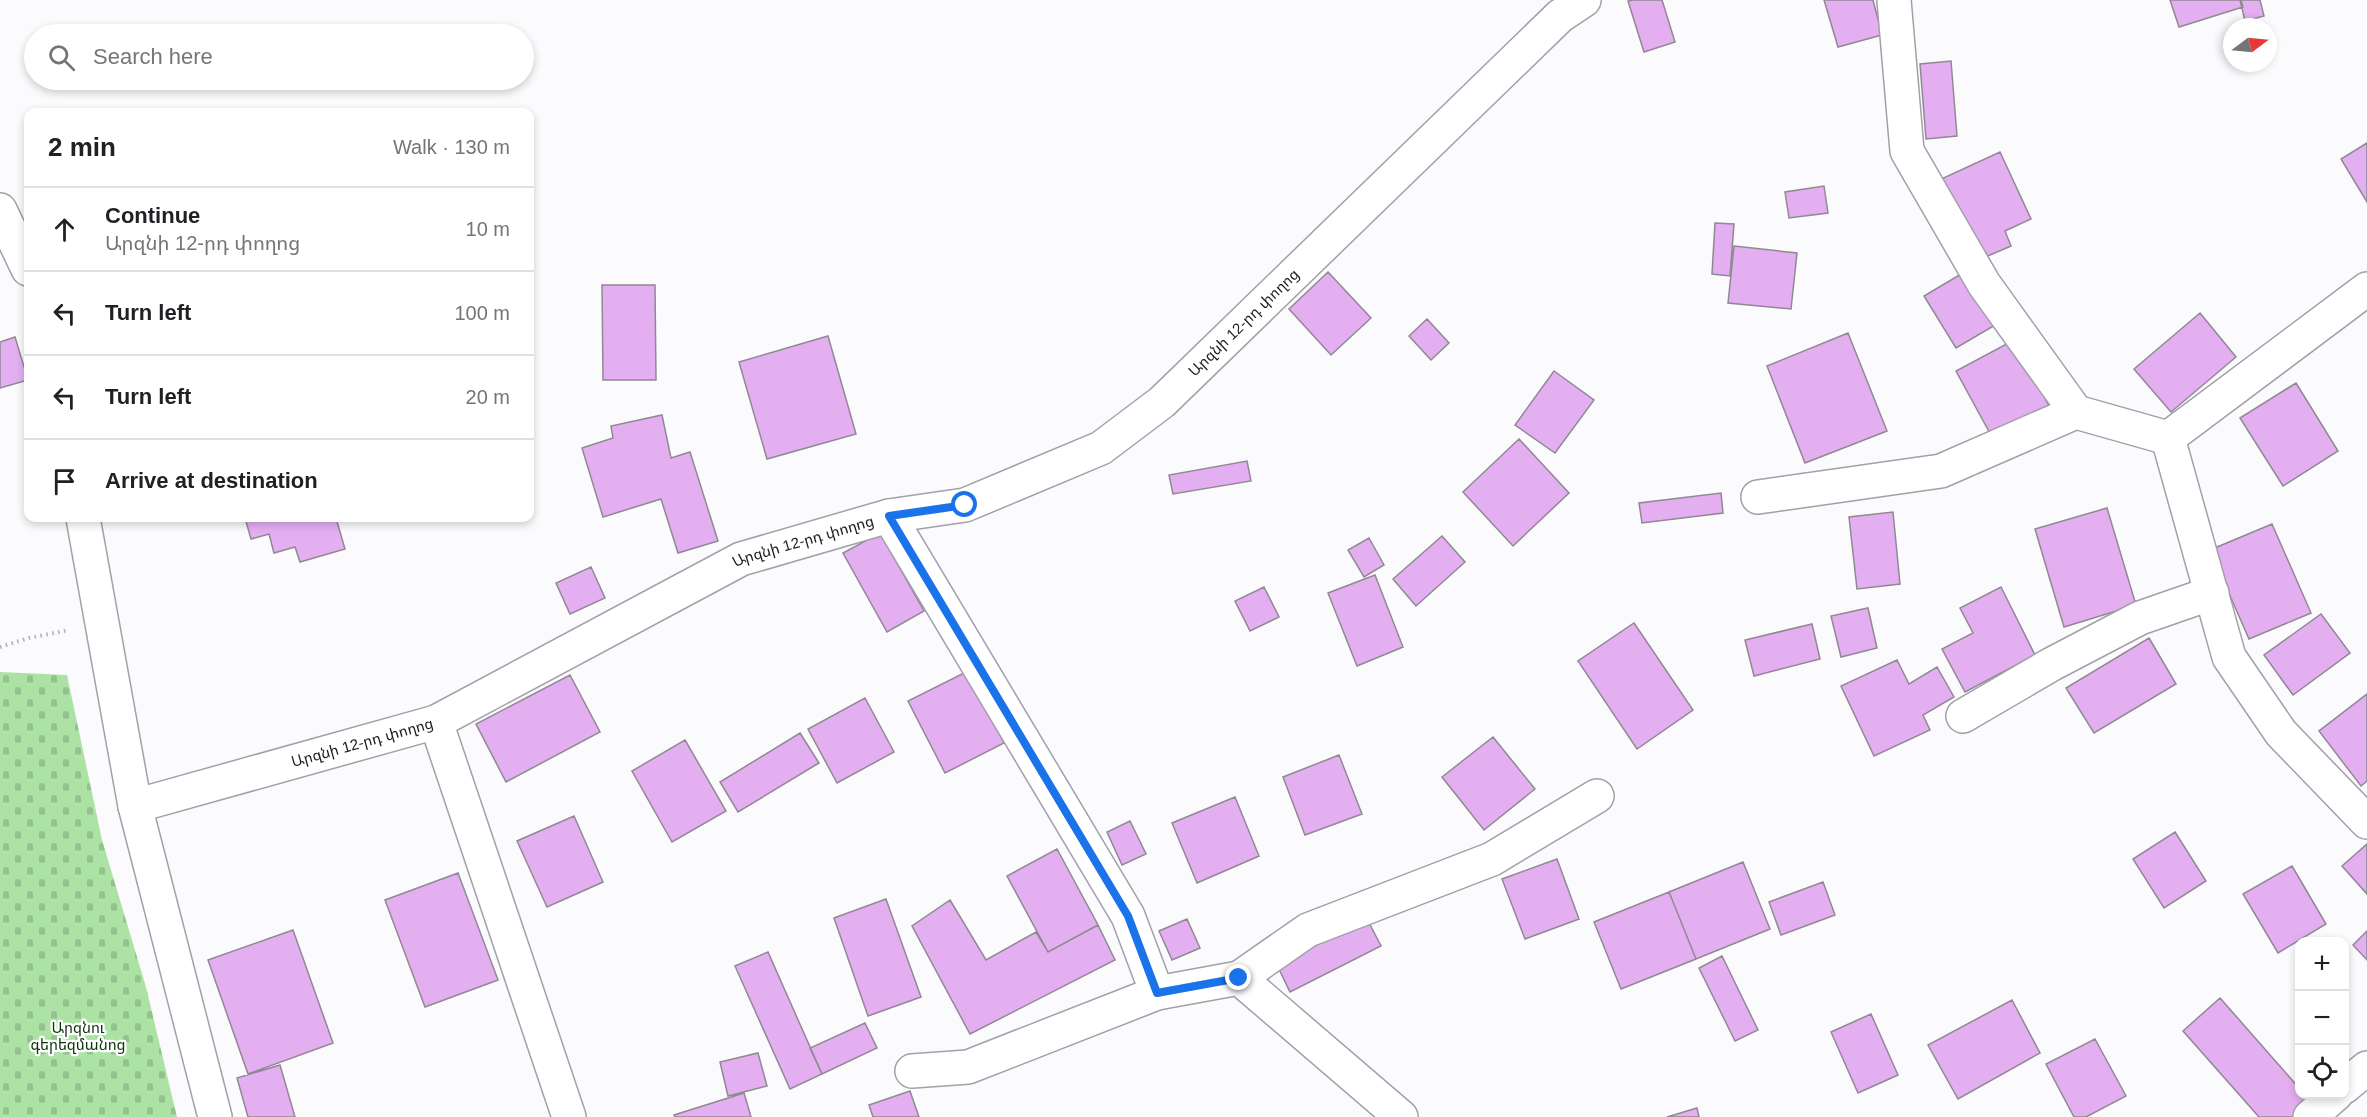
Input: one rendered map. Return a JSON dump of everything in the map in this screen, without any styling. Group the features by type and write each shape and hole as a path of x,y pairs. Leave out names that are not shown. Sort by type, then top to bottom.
{"street":[{"name":"Արզնի 12-րդ փողոց","path":"135,806 436,722 741,559 889,516 965,505 1101,448 1162,402 1560,16 1584,0"},
{"path":"1894,0 1906,151 1984,284 2076,412 2168,438"},
{"path":"0,210 24,261"},
{"path":"2168,438 2367,289"},
{"path":"1758,497 1941,471 2076,412"},
{"path":"2168,438 2229,657 2281,733 2367,822"},
{"path":"889,516 1128,916 1157,993"},
{"path":"84,522 135,806 215,1117"},
{"path":"1963,716 2052,664 2140,618 2211,593"},
{"path":"436,722 569,1117"},
{"path":"912,1071 968,1067 1157,993 1239,978 1308,930 1492,860 1597,796"},
{"path":"1239,978 1401,1117"},
{"path":"2349,1083 2367,1068"},
{"path":"2310,1117 2331,1099"}],"path":[{"path":"0,647 29,638 71,630 104,632"}],"green space":[{"name":"Արզնու գերեզմանոց","path":"0,672 67,675 102,840 146,987 177,1117 0,1117"}],"building":[{"path":"1662,0 1675,42 1644,52 1628,1"},
{"path":"1824,0 1873,0 1882,35 1838,47"},
{"path":"2170,0 2241,0 2243,7 2179,27"},
{"path":"2240,0 2260,0 2264,16 2244,18"},
{"path":"1951,61 1957,136 1926,139 1920,64"},
{"path":"2367,143 2367,202 2341,159"},
{"path":"2000,152 2031,219 2005,231 2011,246 1976,261 1939,180"},
{"path":"1824,186 1828,213 1789,218 1785,192"},
{"path":"1715,223 1734,224 1730,276 1712,274"},
{"path":"1734,246 1797,253 1791,309 1728,303"},
{"path":"1966,271 1997,324 1956,348 1924,296"},
{"path":"1328,272 1371,318 1331,355 1289,309"},
{"path":"602,285 655,285 656,380 603,380"},
{"path":"2200,313 2236,357 2171,412 2134,369"},
{"path":"1427,319 1449,343 1431,360 1409,336"},
{"path":"1848,333 1887,431 1805,463 1767,366"},
{"path":"828,336 856,434 767,459 739,362"},
{"path":"15,337 24,367 24,381 0,388 0,342"},
{"path":"2014,340 2049,406 1992,437 1956,371"},
{"path":"1554,371 1594,400 1555,453 1515,425"},
{"path":"2296,383 2338,451 2283,486 2240,418"},
{"path":"662,415 671,458 690,452 718,541 678,553 661,499 603,517 582,448 613,438 611,426"},
{"path":"1519,439 1569,493 1513,546 1463,492"},
{"path":"1247,461 1251,481 1173,494 1169,475"},
{"path":"1721,493 1723,513 1642,523 1639,503"},
{"path":"2107,508 2136,605 2064,627 2035,529"},
{"path":"1893,512 1900,584 1857,589 1849,517"},
{"path":"246,522 337,522 345,549 300,562 295,547 274,553 269,534 251,539"},
{"path":"2272,524 2311,613 2249,639 2210,550"},
{"path":"880,533 924,611 887,632 843,553"},
{"path":"1442,536 1465,562 1416,606 1393,579"},
{"path":"1369,538 1384,565 1364,577 1348,550"},
{"path":"591,567 605,598 570,614 556,583"},
{"path":"1375,575 1403,647 1357,666 1328,593"},
{"path":"1264,587 1279,617 1250,631 1235,601"},
{"path":"2001,587 2035,655 1965,692 1942,649 1973,633 1960,608"},
{"path":"1868,608 1877,648 1841,657 1831,616"},
{"path":"2321,614 2350,653 2293,695 2264,655"},
{"path":"1634,623 1693,710 1637,749 1578,661"},
{"path":"1812,624 1820,659 1754,676 1745,640"},
{"path":"2149,638 2176,684 2094,733 2066,688"},
{"path":"1897,660 1909,684 1937,667 1954,697 1923,715 1930,730 1874,756 1841,686"},
{"path":"968,671 1004,743 945,773 908,701"},
{"path":"570,675 600,732 506,782 476,724"},
{"path":"2367,694 2367,781 2361,786 2319,731"},
{"path":"865,698 894,752 837,783 808,729"},
{"path":"800,733 819,763 738,812 720,782"},
{"path":"1493,737 1535,789 1484,830 1442,777"},
{"path":"685,740 726,811 672,842 632,771"},
{"path":"1339,755 1362,814 1305,835 1283,777"},
{"path":"1235,797 1259,856 1197,883 1172,823"},
{"path":"574,816 603,882 547,907 517,841"},
{"path":"1130,821 1146,854 1122,865 1107,832"},
{"path":"2175,832 2206,881 2164,908 2133,859"},
{"path":"2367,844 2367,894 2342,866"},
{"path":"1057,849 1098,925 1048,952 1007,876"},
{"path":"1557,859 1579,919 1525,939 1502,879"},
{"path":"1743,862 1770,929 1696,959 1669,892"},
{"path":"2292,866 2326,924 2304,937 2295,937 2295,943 2278,953 2243,894"},
{"path":"458,873 498,980 425,1007 385,900"},
{"path":"1823,882 1835,915 1781,935 1769,902"},
{"path":"1669,892 1696,959 1621,989 1594,922"},
{"path":"886,899 921,997 868,1016 834,918"},
{"path":"950,900 986,960 1036,932 1048,952 1098,925 1115,960 970,1034 912,926"},
{"path":"1187,919 1200,948 1172,960 1159,931"},
{"path":"1367,919 1381,946 1290,992 1277,965"},
{"path":"293,930 333,1043 248,1074 208,960"},
{"path":"2367,931 2367,960 2353,945"},
{"path":"768,952 822,1074 790,1089 735,966"},
{"path":"1722,956 1758,1030 1735,1041 1699,968"},
{"path":"2220,998 2295,1083 2295,1099 2310,1101 2293,1117 2259,1117 2183,1031"},
{"path":"2012,1000 2040,1053 1958,1099 1928,1045"},
{"path":"1871,1014 1898,1075 1858,1093 1831,1032"},
{"path":"865,1023 877,1048 822,1074 810,1048"},
{"path":"2095,1039 2126,1096 2086,1117 2074,1117 2046,1064"},
{"path":"758,1053 767,1086 728,1096 720,1062"},
{"path":"280,1065 295,1117 248,1117 237,1078"},
{"path":"910,1091 919,1117 873,1117 869,1105"},
{"path":"744,1093 751,1117 675,1117 674,1115"},
{"path":"1697,1108 1699,1117 1667,1117"}],"route":[{"path":"965,505 889,516 1128,916 1157,993 1239,978"}]}
